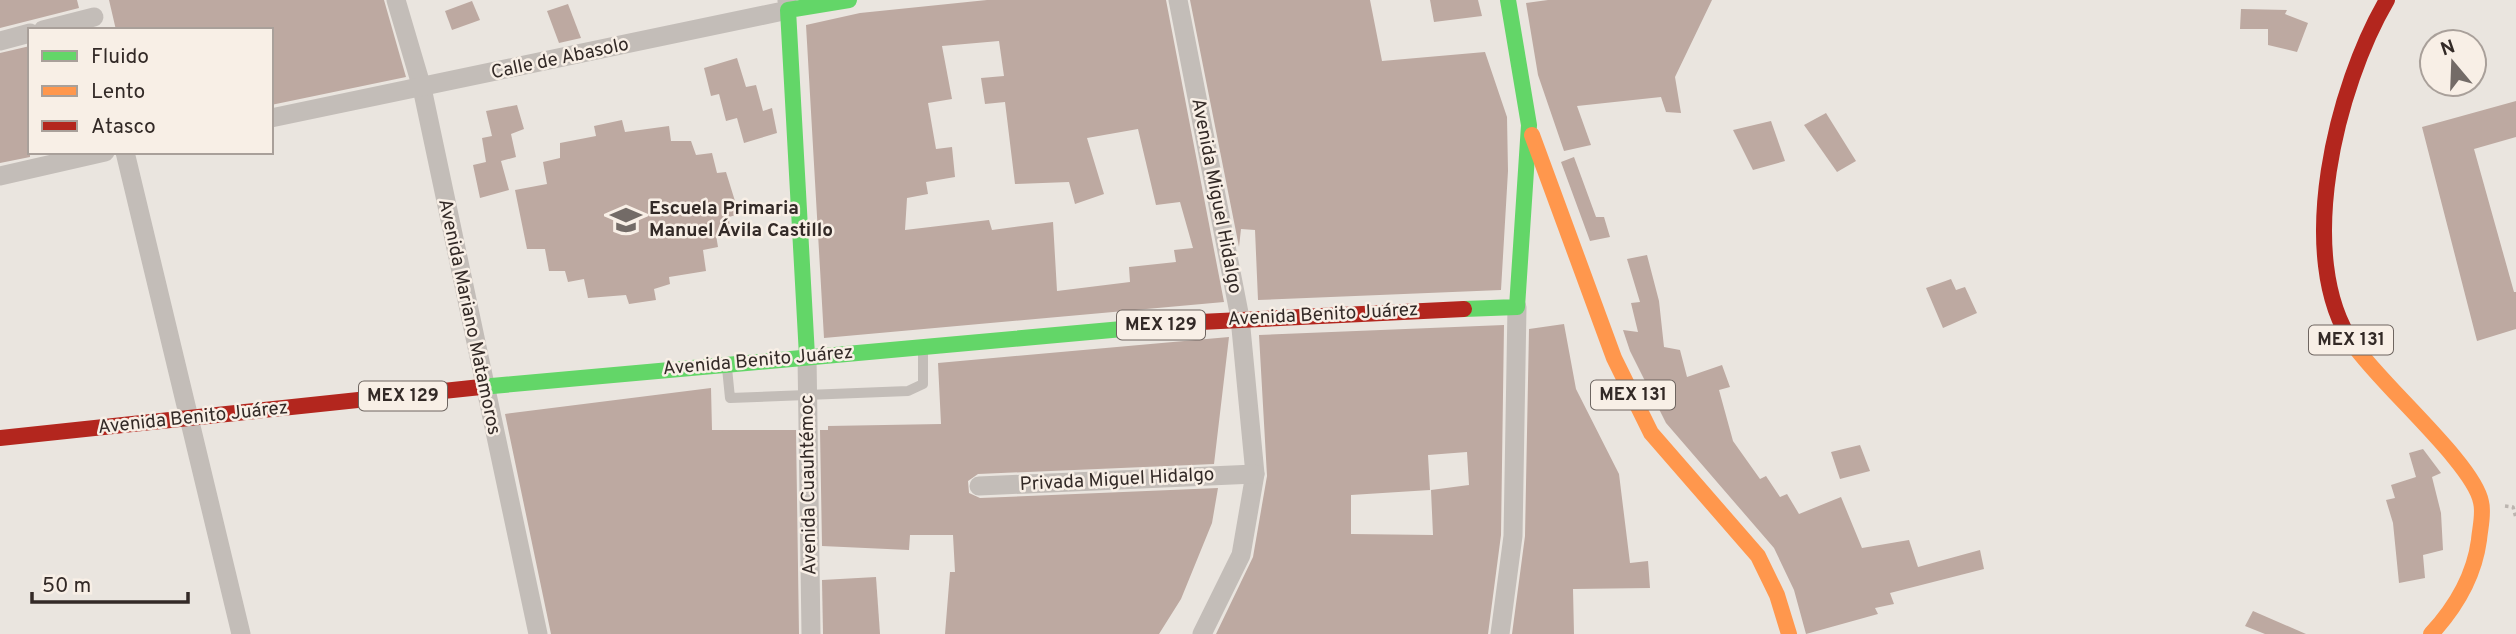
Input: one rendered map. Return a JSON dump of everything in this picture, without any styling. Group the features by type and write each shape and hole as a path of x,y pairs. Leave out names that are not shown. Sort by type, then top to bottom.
{"main road":[{"name":"Calle de Abasolo","path":"788,5 849,0"},
{"path":"1508,0 1529,125 1517,307"},
{"name":"MEX 131","path":"2387,0 2355,64 2329,173 2324,255 2336,315 2365,362 2430,429 2464,470 2482,500 2478,556 2455,609 2431,634"},
{"name":"Avenida Cuauhtémoc","path":"788,5 807,356"},
{"name":"MEX 131","path":"1529,125 1615,358 1651,433 1758,556 1777,595 1789,634"},
{"name":"Avenida Benito Juárez","path":"0,438 483,387 1240,318 1517,307"}],"street":[{"name":"Avenida Mariano Matamoros","path":"396,0 422,88 483,387 538,634"},
{"name":"Avenida Miguel Hidalgo","path":"1178,0 1240,318 1255,474 1241,555 1202,634"},
{"name":"Calle de Abasolo","path":"273,118 422,88 788,5"},
{"path":"50,28 93,16"},
{"path":"0,41 28,34"},
{"path":"0,176 96,154"},
{"path":"126,154 192,419 241,634"},
{"path":"1500,634 1513,536 1517,307"},
{"name":"Avenida Cuauhtémoc","path":"807,356 811,634"},
{"name":"Privada Miguel Hidalgo","path":"979,486 1255,474"}],"lane":[{"path":"727,364 730,398 919,388 923,384 923,346"}],"building":[{"path":"0,0 77,0 79,8 0,28"},
{"path":"109,0 384,0 406,77 273,105 273,28 116,28"},
{"path":"987,0 1166,0 1224,302 824,338 806,25 860,13","holes":["999,41 1004,76 981,78 985,104 1005,102 1015,184 1069,182 1075,204 1104,194 1087,138 1138,129 1156,205 1180,202 1193,248 1174,250 1176,262 1129,267 1130,282 1057,291 1053,222 992,230 989,220 905,230 907,198 928,194 926,182 955,177 952,147 936,149 928,103 952,99 942,46"]},
{"path":"1190,0 1370,0 1382,61 1485,52 1507,117 1508,171 1501,290 1258,300 1255,230 1241,229 1239,247"},
{"path":"1430,0 1478,0 1482,16 1434,22"},
{"path":"1548,0 1712,0 1675,77 1681,113 1666,112 1661,97 1577,106 1591,145 1564,151 1538,75 1526,3"},
{"path":"472,1 480,20 452,30 445,11"},
{"path":"568,4 581,38 559,43 547,11"},
{"path":"2241,9 2287,10 2285,14 2308,23 2297,52 2268,45 2268,29 2240,29"},
{"path":"28,46 30,157 0,163 0,53"},
{"path":"737,58 746,87 756,85 763,111 772,108 777,133 744,143 737,118 726,121 719,94 711,96 704,68"},
{"path":"2516,101 2516,137 2474,149 2516,292 2516,329 2477,341 2422,127"},
{"path":"517,105 524,129 511,134 516,157 501,161 509,190 480,198 473,165 486,162 482,138 492,136 486,111"},
{"path":"1826,113 1856,161 1837,172 1804,125"},
{"path":"622,120 625,132 669,126 671,141 691,141 696,155 712,153 717,173 726,172 739,214 729,217 730,232 716,235 718,247 703,250 706,271 669,277 670,284 654,289 656,300 629,304 626,295 588,298 584,279 568,282 565,271 549,271 545,249 527,249 515,190 547,184 543,162 560,158 560,143 596,136 594,126"},
{"path":"1771,121 1785,161 1753,170 1733,130"},
{"path":"1574,157 1596,217 1604,217 1610,237 1590,241 1561,162"},
{"path":"1647,255 1659,301 1664,347 1680,350 1687,377 1722,365 1730,387 1719,390 1733,441 1760,479 1766,476 1780,497 1787,494 1799,514 1841,497 1862,548 1909,540 1918,567 1980,550 1984,569 1890,593 1894,604 1875,608 1878,614 1806,634 1794,590 1774,548 1666,423 1630,351 1623,330 1638,332 1631,303 1640,302 1627,259"},
{"path":"1951,279 1956,290 1965,287 1977,313 1943,328 1926,288"},
{"path":"1564,324 1576,389 1619,474 1630,563 1648,561 1650,588 1573,589 1574,634 1512,634 1525,536 1529,329"},
{"path":"1504,325 1501,535 1488,634 1216,634 1253,557 1267,476 1259,335","holes":["1467,452 1469,485 1431,490 1433,535 1351,534 1351,495 1430,490 1428,455"]},
{"path":"1229,337 1214,464 978,474 968,481 969,493 980,498 1218,488 1212,523 1181,599 1159,634 945,634 950,572 955,572 953,535 910,535 909,550 822,546 820,430 828,430 828,426 941,424 938,363"},
{"path":"711,388 712,430 796,430 799,634 551,634 505,414"},
{"path":"1860,445 1870,471 1840,479 1831,452"},
{"path":"2423,449 2441,473 2432,477 2441,513 2443,550 2423,555 2425,578 2399,583 2393,523 2386,500 2395,498 2391,485 2416,477 2409,453"},
{"path":"876,577 880,634 823,634 822,580"},
{"path":"2253,611 2306,634 2265,634 2245,626"}],"traffic: fast":[{"path":"807,356 788,10 849,0"},
{"path":"1464,309 1517,307 1529,125 1508,0"},
{"path":"481,387 1200,322"}],"traffic: slow":[{"path":"1532,135 1614,358 1651,433 1758,556 1777,595 1789,634"},
{"path":"2353,344 2445,446 2475,486 2481,502 2482,521 2473,566 2456,602 2431,634"}],"traffic: jam":[{"path":"2353,344 2335,308 2326,266 2324,219 2338,123 2352,77 2387,0"},
{"path":"1200,322 1464,309"},
{"path":"0,438 481,387"}],"place":[{"name":"Escuela Primaria Manuel Ávila Castillo","path":"626,220"}]}
